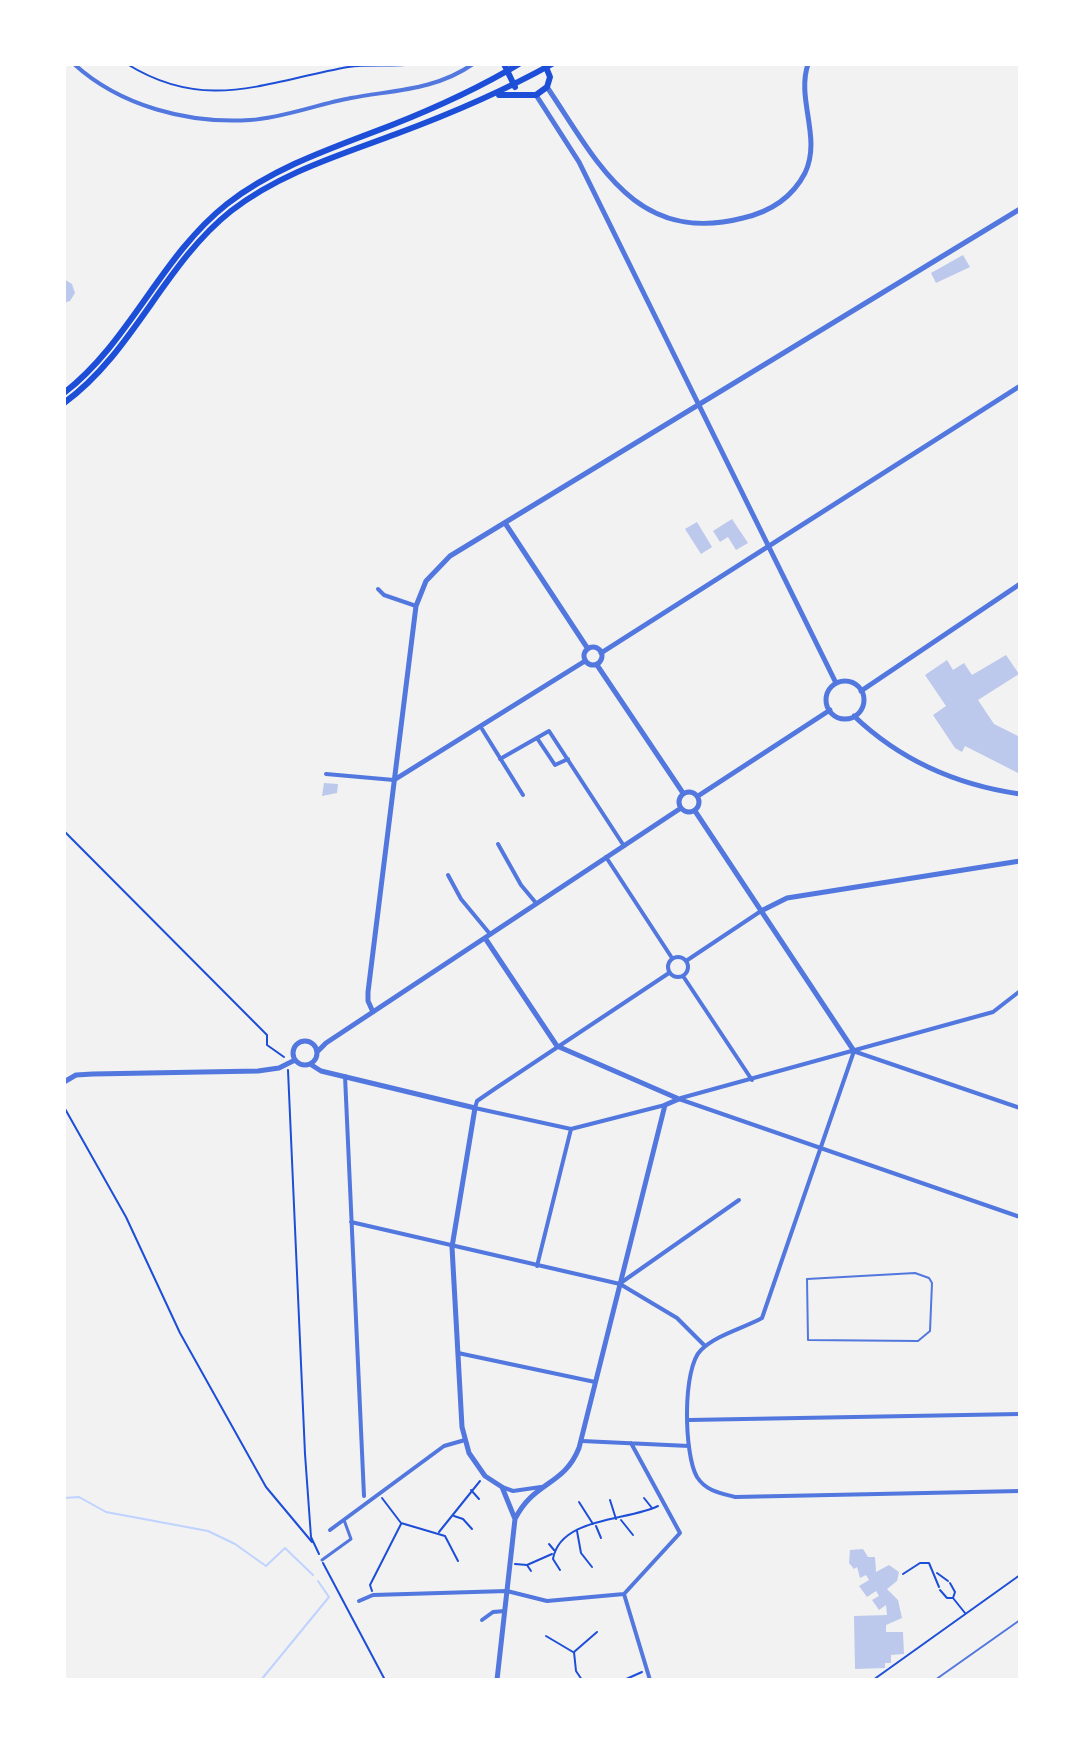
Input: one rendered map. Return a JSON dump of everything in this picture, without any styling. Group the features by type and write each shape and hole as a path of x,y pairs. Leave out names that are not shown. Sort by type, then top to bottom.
{"main road":[{"path":"64,393 97,363 186,244 227,204 296,163 429,109 505,68 519,64"},
{"path":"64,403 103,368 192,249 232,210 300,171 495,95 547,65 550,77 547,87 536,95 495,95"},
{"path":"505,68 519,93"}],"street":[{"path":"74,64 107,89 144,105 214,120 252,120 349,98 438,84 473,64"},
{"path":"547,87 598,168 625,196 668,217 712,223 761,213 783,200 799,183 812,150 804,93 808,64"},
{"path":"536,95 579,162 836,683"},
{"path":"373,1012 368,992 394,780 416,606 426,581 443,561 1020,209"},
{"path":"597,665 601,653 1020,386"},
{"path":"326,774 394,780 482,729 585,661 588,649 505,523"},
{"path":"861,691 1020,584"},
{"path":"378,589 384,595 416,606"},
{"path":"588,649 596,648 601,653"},
{"path":"585,661 597,665 683,793"},
{"path":"854,716 862,707 861,691 852,682 836,683 828,693 830,710 839,717 854,716 894,747 930,768 967,783 1020,794"},
{"path":"698,796 830,710"},
{"path":"482,729 523,795"},
{"path":"500,759 549,731 624,846"},
{"path":"537,738 555,765 568,759"},
{"path":"683,793 690,791 698,796 700,803 695,811"},
{"path":"681,808 679,802 683,793"},
{"path":"310,1064 326,1043 681,808 695,811 854,1051 1020,1108"},
{"path":"498,844 521,885 536,903"},
{"path":"606,857 672,958"},
{"path":"686,961 761,911 787,898 1020,861"},
{"path":"448,875 557,1046 672,1100 1020,1217"},
{"path":"669,973 668,964 672,958 681,957 688,967 683,976"},
{"path":"541,1487 521,1491 502,1487 485,1476 465,1440 452,1247 477,1101 669,973 683,976 752,1080"},
{"path":"326,1043 298,1043 293,1049 295,1060 300,1065 310,1064 345,1076 571,1129 993,1012 1020,991"},
{"path":"313,1044 326,1071"},
{"path":"854,1051 762,1318 705,1346 693,1361 689,1381 689,1446 698,1477 710,1490 735,1497 1020,1491"},
{"path":"64,1082 76,1075 258,1071 295,1060"},
{"path":"345,1076 364,1496 369,1502"},
{"path":"497,1680 515,1519 528,1496 567,1470 582,1441 620,1284 672,1100"},
{"path":"537,1266 571,1129"},
{"path":"620,1284 739,1200"},
{"path":"351,1222 620,1284 677,1318 705,1346"},
{"path":"458,1353 595,1382"},
{"path":"689,1420 1020,1414"},
{"path":"330,1530 444,1446 465,1440"},
{"path":"582,1441 689,1446"},
{"path":"359,1601 373,1595 507,1591 547,1601 624,1594 678,1537 678,1530 631,1443"},
{"path":"502,1487 515,1519"},
{"path":"322,1560 351,1539 344,1520"},
{"path":"624,1594 650,1680"},
{"path":"482,1620 493,1612 505,1611"}],"lane":[{"path":"924,1274 932,1283 930,1331 918,1341 812,1341 807,1337 805,1283 812,1277 924,1274"},
{"path":"935,1680 1020,1620"}],"path":[{"path":"127,64 167,86 218,90 247,89 351,67 415,64"},
{"path":"64,831 267,1035 266,1043 288,1064"},
{"path":"289,1074 305,1454 314,1545"},
{"path":"64,1107 126,1217 180,1333 266,1487 314,1545 385,1680"},
{"path":"439,1533 471,1489 485,1476"},
{"path":"471,1489 479,1499"},
{"path":"379,1494 401,1523 439,1533 449,1541 458,1561"},
{"path":"644,1498 653,1509"},
{"path":"610,1500 618,1520 633,1535"},
{"path":"579,1502 601,1538"},
{"path":"510,1564 527,1565 554,1552 577,1530 663,1504"},
{"path":"453,1516 463,1519 472,1529"},
{"path":"373,1595 370,1585 401,1523"},
{"path":"577,1530 581,1553 592,1567"},
{"path":"549,1544 560,1570"},
{"path":"903,1574 920,1563 929,1563 940,1589 947,1598 953,1598"},
{"path":"527,1565 531,1571"},
{"path":"935,1573 943,1574 949,1582 955,1592 953,1598"},
{"path":"873,1680 1020,1575"},
{"path":"953,1598 965,1614"},
{"path":"574,1652 597,1632"},
{"path":"546,1636 574,1652"},
{"path":"574,1652 576,1671 582,1680"},
{"path":"624,1680 647,1670"}],"building":[{"path":"963,255 970,267 936,283 931,273"},
{"path":"64,279 72,284 75,293 70,301 64,303"},
{"path":"732,519 748,543 736,550 728,537 720,542 713,531"},
{"path":"697,522 712,547 701,554 685,529"},
{"path":"1006,655 1019,674 978,700 994,724 1020,737 1020,774 965,746 962,752 955,748 933,715 946,706 925,675 947,660 953,670 964,663 972,675"},
{"path":"324,783 338,784 337,793 322,796"},
{"path":"863,1549 868,1557 875,1557 876,1572 889,1565 899,1572 897,1581 887,1589 898,1600 902,1618 886,1625 886,1632 903,1632 904,1654 891,1655 891,1663 885,1663 885,1668 855,1669 854,1616 887,1615 886,1605 879,1610 872,1600 879,1596 876,1591 867,1597 859,1586 869,1580 866,1575 860,1578 857,1567 854,1569 849,1563 850,1550"}],"waterway":[{"path":"64,1498 79,1497 106,1512 208,1531 235,1544 266,1566 285,1548 313,1575"},
{"path":"261,1680 329,1597 318,1581"}]}
